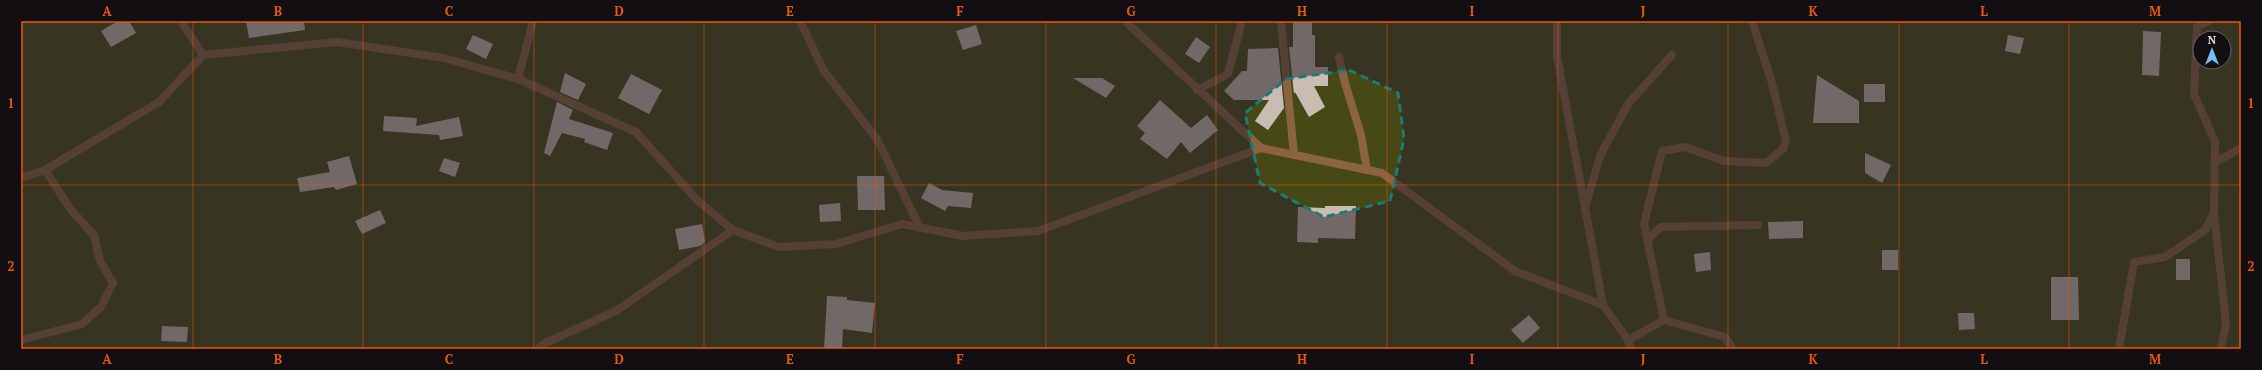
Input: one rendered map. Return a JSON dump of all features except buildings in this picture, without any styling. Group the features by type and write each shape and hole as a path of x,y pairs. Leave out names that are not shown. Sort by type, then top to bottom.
{"street":[{"path":"181,21 204,55"},
{"path":"518,79 533,21"},
{"path":"800,21 824,71 877,139 920,228"},
{"path":"1125,21 1261,148 1382,173 1515,271 1604,305"},
{"path":"1198,90 1228,74 1242,21"},
{"path":"1281,21 1294,155"},
{"path":"1557,21 1557,56 1604,305 1628,340 1631,349"},
{"path":"1664,320 1644,224 1662,151 1685,147 1724,161 1766,163 1782,149 1786,141 1772,83 1752,21"},
{"path":"2209,21 2197,26 2194,94 2215,142 2214,213 2226,324 2221,349"},
{"path":"21,178 45,170 160,102 204,55 337,42 444,58 518,79 636,132 698,201 733,230 779,247 836,244 902,224 963,236 1038,232 1261,148"},
{"path":"1585,208 1600,156 1628,104 1672,55"},
{"path":"1339,57 1345,83 1361,135 1367,170"},
{"path":"2214,163 2241,148"},
{"path":"21,340 82,324 102,307 113,283 100,261 94,235 71,210 45,170"},
{"path":"2119,349 2134,262 2165,257 2205,230 2214,213"},
{"path":"1648,240 1662,227 1758,225"},
{"path":"538,349 545,343 616,311 733,230"},
{"path":"1628,340 1664,320 1725,337 1733,349"}],"highlighted area":[{"path":"1349,70 1398,93 1404,139 1390,201 1324,217 1260,183 1245,113 1286,79"}],"green space":[{"path":"21,21 2241,21 2241,349 21,349"}]}
